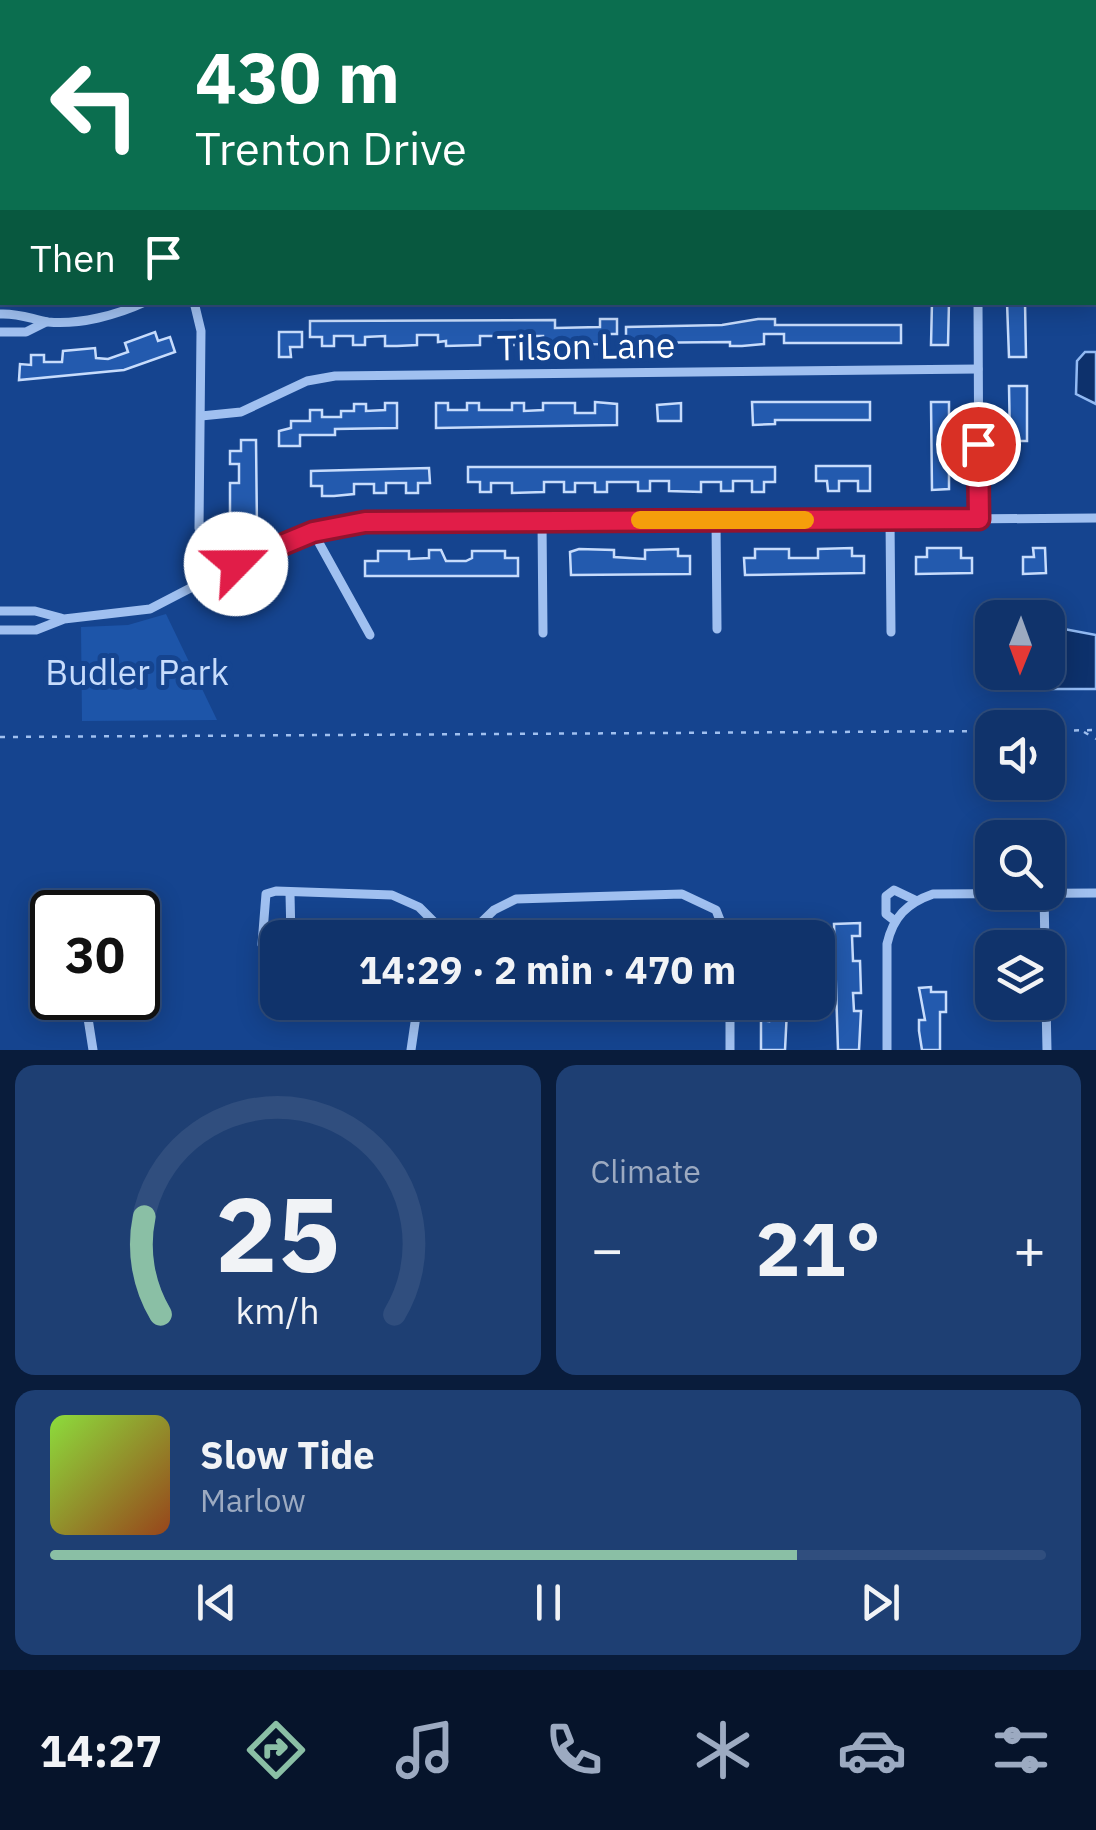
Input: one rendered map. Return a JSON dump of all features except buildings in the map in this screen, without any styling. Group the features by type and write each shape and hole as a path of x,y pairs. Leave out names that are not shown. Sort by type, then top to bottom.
{"street":[{"path":"195,305 200,331 199,528 214,574"},
{"path":"978,305 979,519"},
{"path":"0,332 26,332 46,322 117,308"},
{"path":"0,314 25,313 46,322"},
{"name":"Tilson Lane","path":"201,416 249,410 307,381 335,376 978,369"},
{"path":"0,630 36,630 64,619 150,609 214,574 313,532 365,522 1096,518"},
{"path":"716,520 717,629"},
{"path":"890,520 892,632"},
{"path":"542,521 543,633"},
{"path":"313,532 370,634"},
{"path":"0,611 35,611 64,619"},
{"path":"895,921 886,914 886,896 894,890 914,900"},
{"path":"1065,894 1096,893"},
{"path":"263,920 266,894 392,894 418,907 431,920"},
{"path":"290,894 291,920"},
{"path":"484,920 516,899 682,894 716,910 720,920"},
{"path":"888,1050 886,944 895,921 914,900 933,894 975,894"},
{"path":"88,1020 93,1050"},
{"path":"411,1050 415,1020"},
{"path":"730,1020 730,1050"},
{"path":"1046,1020 1047,1050"}],"path":[{"path":"1065,730 1096,730"},
{"path":"1078,730 1096,739"},
{"path":"0,737 975,731"}],"green space":[{"name":"Budler Park","path":"166,614 217,720 82,721 81,627 128,625"}],"shaded area":[{"path":"1085,352 1096,352 1096,404 1076,394 1077,361"},
{"path":"1065,629 1096,635 1096,689 1065,689"}],"slow traffic":[{"path":"640,520 805,520"}],"route":[{"path":"236,564 313,532 365,522 979,519 978,444"}]}
